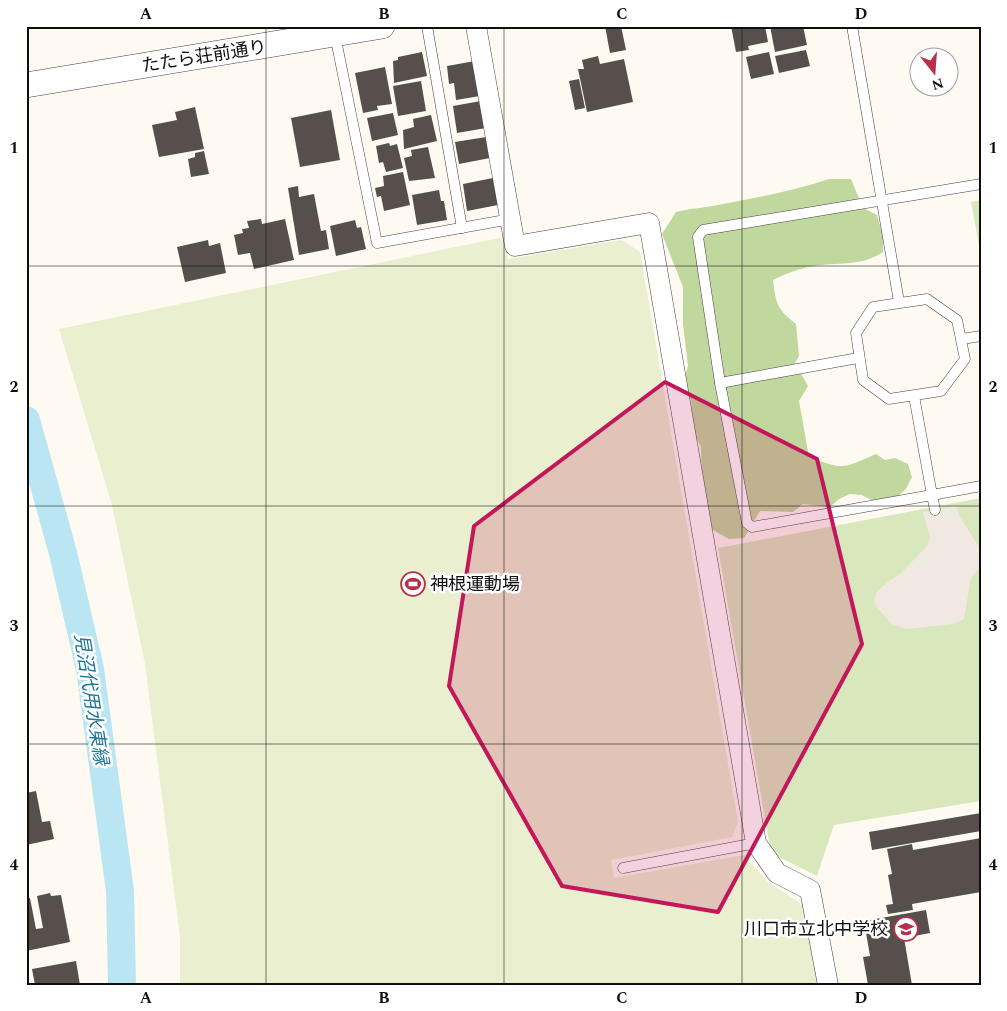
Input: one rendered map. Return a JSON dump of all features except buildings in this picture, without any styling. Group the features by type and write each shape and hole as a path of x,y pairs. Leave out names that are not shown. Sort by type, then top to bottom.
{"street":[{"name":"たたら荘前通り","path":"26,85 382,26"},
{"path":"476,26 516,246 649,223 756,843 777,872 810,890 828,985"}],"lane":[{"path":"427,26 462,228"},
{"path":"852,26 883,199 899,302"},
{"path":"335,34 377,243 511,219"},
{"path":"981,184 703,230 698,237 720,383 746,523 752,527 981,486"},
{"path":"927,299 957,320 965,359 941,391 889,399 863,380 858,358 856,333 873,307 899,302 927,299"},
{"path":"962,339 981,336"},
{"path":"720,383 858,358"},
{"path":"914,396 935,510"},
{"path":"623,868 756,843"}],"highlighted area":[{"path":"665,382 817,459 862,644 718,912 562,886 449,686 474,526"}],"green space":[{"path":"829,179 851,179 863,208 877,215 883,236 883,252 858,262 803,268 773,280 775,295 781,310 796,324 799,356 795,363 808,386 799,401 809,457 829,464 843,466 856,463 876,454 885,460 895,458 908,464 912,477 906,489 896,498 873,501 862,495 850,494 839,499 830,507 803,504 793,512 760,511 744,538 729,539 713,530 707,515 702,479 701,447 694,433 691,401 684,379 688,366 683,324 683,287 662,234 676,212 774,194"},
{"path":"981,200 981,256 971,202"},
{"name":"神根運動場","path":"504,237 508,259 622,240 640,252 738,822 732,837 611,860 614,878 744,855 768,882 806,907 821,985 180,985 180,937 145,664 112,505 59,329"},
{"path":"981,498 981,801 834,825 817,876 771,853 718,548"}],"shaded area":[{"path":"956,506 960,517 981,550 981,566 971,578 964,619 954,624 906,629 891,624 874,601 876,593 900,574 927,546 930,538 923,512"}],"waterway":[{"name":"見沼代用水東縁","path":"26,420 63,553 90,669 120,891 122,985"}],"place":[{"name":"神根運動場","path":"413,584"},
{"name":"川口市立北中学校","path":"906,929"}]}
